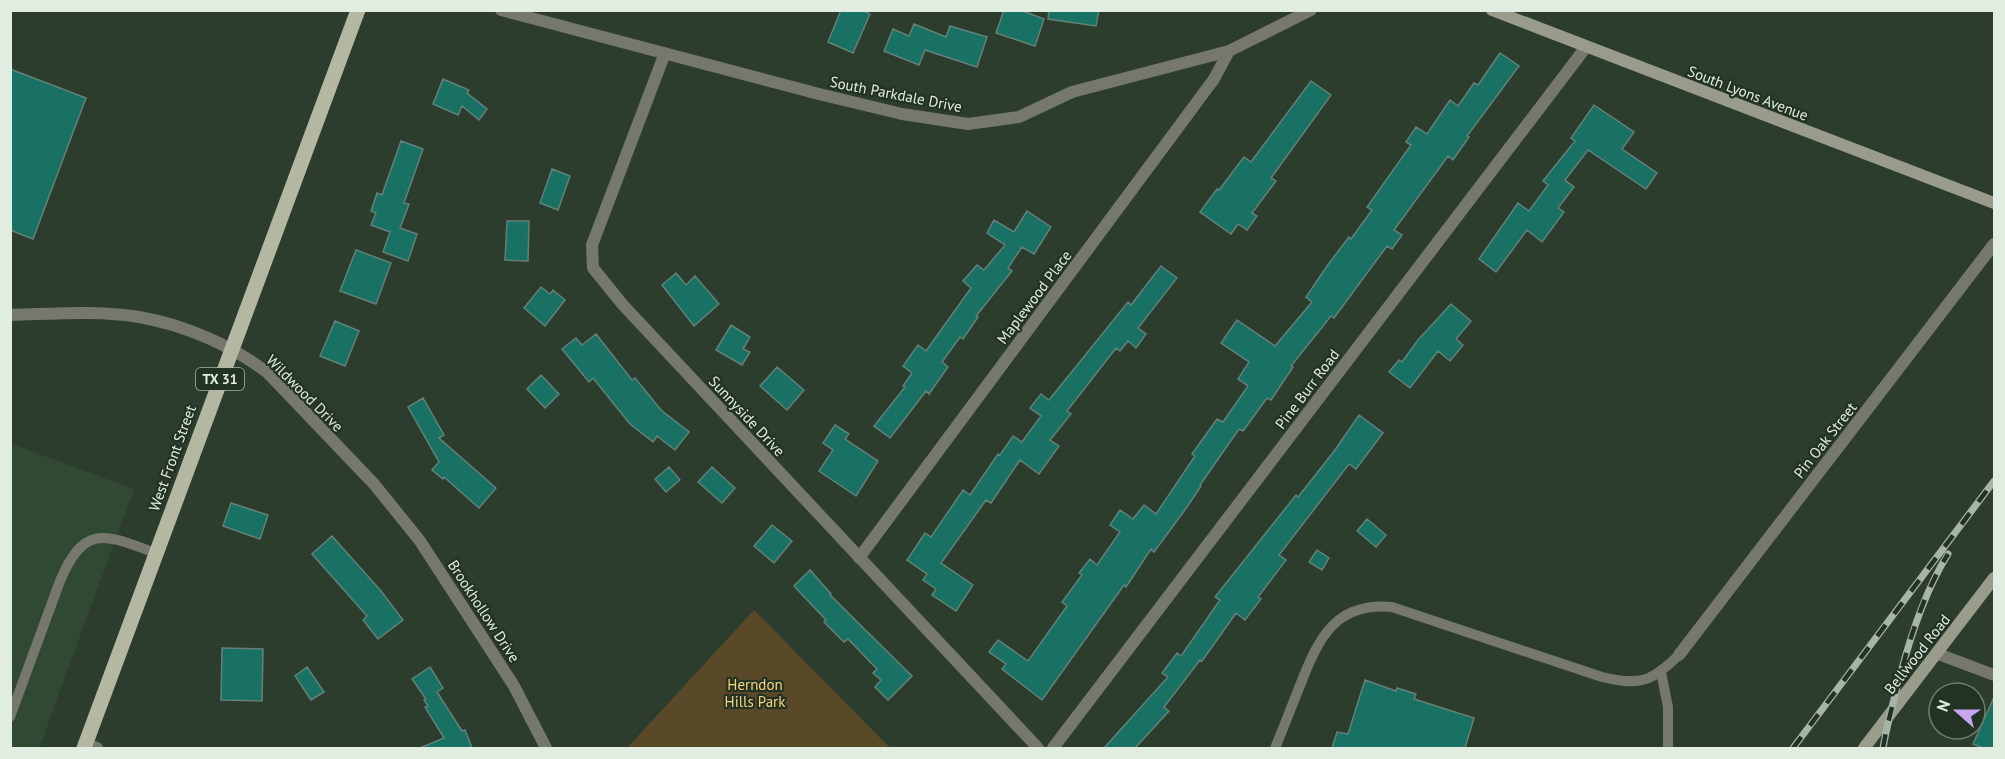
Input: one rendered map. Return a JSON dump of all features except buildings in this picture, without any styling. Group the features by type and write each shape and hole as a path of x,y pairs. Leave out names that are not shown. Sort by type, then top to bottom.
{"main road":[{"name":"West Front Street","path":"89,747 156,553 358,10"}],"street":[{"name":"South Parkdale Drive","path":"501,10 902,114 968,124 1020,117 1072,92 1229,51 1311,10"},
{"name":"South Lyons Avenue","path":"1492,10 1995,203"},
{"name":"Pine Burr Road","path":"1053,748 1586,47"},
{"name":"Maplewood Place","path":"859,558 1215,79 1229,51"},
{"name":"Sunnyside Drive","path":"665,53 592,245 594,268 623,305 1038,748"},
{"name":"Pin Oak Street","path":"1679,655 1995,244"},
{"name":"Wildwood Drive","path":"10,315 138,317 187,330 231,349 250,359 268,373 385,498"},
{"name":"Brookhollow Drive","path":"385,498 420,541 462,602 514,686 546,748"},
{"name":"Bellwood Road","path":"1864,748 1995,578"},
{"path":"1938,654 1995,675"}],"lane":[{"path":"10,717 60,581 68,564 80,548 95,538 102,537 156,553"},
{"path":"1275,748 1312,654 1322,638 1331,625 1345,615 1367,606 1392,607 1622,682 1642,680 1661,672 1679,655"},
{"path":"1661,672 1668,707 1668,748"}],"shaded area":[{"path":"10,443 134,489 39,748 11,748"}],"green space":[{"name":"Herndon Hills Park","path":"754,610 890,748 627,748"}],"railway":[{"path":"1793,748 1994,481"},
{"path":"1883,748 1914,629 1932,583 1948,554"}]}
